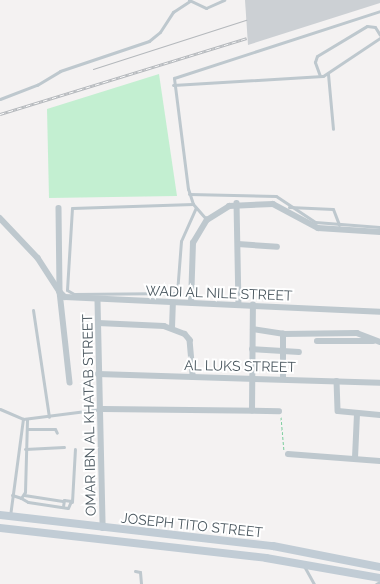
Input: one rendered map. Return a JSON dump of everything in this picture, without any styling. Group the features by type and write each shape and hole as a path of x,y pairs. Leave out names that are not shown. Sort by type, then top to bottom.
{"main road":[{"name":"JOSEPH TITO STREET","path":"0,516 273,546 380,567"},
{"name":"JOSEPH TITO STREET","path":"0,528 303,564 380,578"}],"street":[{"path":"238,203 239,305"},
{"path":"191,303 191,252 196,234 207,220 221,209 238,203 273,204 318,228 380,232"},
{"path":"59,208 60,292 70,382"},
{"path":"0,218 38,258 60,292"},
{"path":"238,244 277,247"},
{"name":"WADI AL NILE STREET","path":"60,292 65,297 98,301 253,305 380,312"},
{"name":"OMAR IBN AL KHATAB STREET","path":"98,301 98,374 103,409 103,528"},
{"path":"172,328 173,303"},
{"path":"252,411 250,378 253,305"},
{"path":"98,323 172,328 189,338 193,377"},
{"path":"253,329 283,334 357,333 373,341"},
{"path":"283,334 283,379"},
{"path":"317,341 380,342"},
{"path":"252,349 299,352"},
{"name":"AL LUKS STREET","path":"98,374 380,383"},
{"path":"338,381 338,411 380,415"},
{"path":"103,409 279,411"},
{"path":"355,458 358,414"},
{"path":"288,454 380,460"}],"lane":[{"path":"0,99 37,85 60,71 150,41 160,32 173,12 190,1 206,8 224,0"},
{"path":"207,220 193,204 189,194 173,85 177,76 380,11"},
{"path":"320,76 315,62 317,56 367,26 375,27 380,34"},
{"path":"173,85 320,76 328,74 380,38"},
{"path":"328,74 333,129"},
{"path":"189,194 274,196 311,220 380,227"},
{"path":"193,204 72,208 67,290 74,294 175,294 180,288 181,241 196,208"},
{"path":"289,206 333,209 339,224"},
{"path":"33,310 49,417"},
{"path":"0,409 25,419 103,409"},
{"path":"25,419 27,429 22,496 28,502 69,508 72,502 75,449"},
{"path":"10,517 12,496 25,419"},
{"path":"27,429 55,430 57,433"},
{"path":"25,449 64,447"},
{"path":"12,496 63,501 67,498 72,502"},
{"path":"63,501 63,506"},
{"path":"303,564 314,584"},
{"path":"135,571 140,572 141,584"},
{"path":"376,584 380,582"}],"path":[{"path":"279,411 284,450 288,454"}],"green space":[{"path":"159,74 177,196 49,198 47,109"}],"building":[{"path":"245,0 380,0 380,3 248,45"}],"tram line":[{"path":"93,69 246,20"}],"railway":[{"path":"0,114 247,38"}]}
